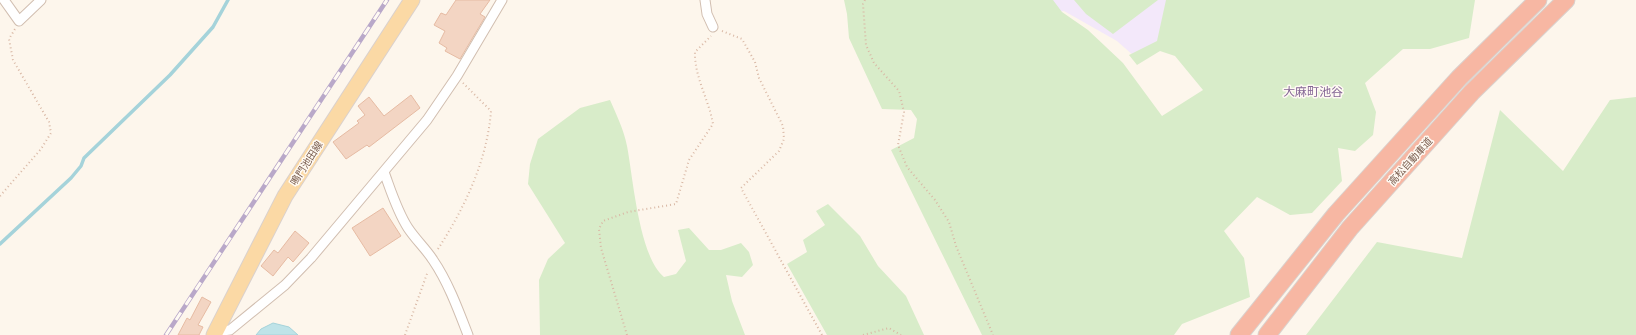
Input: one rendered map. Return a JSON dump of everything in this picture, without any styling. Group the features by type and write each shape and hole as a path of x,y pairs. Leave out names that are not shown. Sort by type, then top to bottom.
{"highway":[{"name":"高松自動車道","path":"1239,335 1336,214 1459,78 1538,0"},
{"name":"高松自動車道","path":"1268,335 1350,228 1472,92 1566,0"}],"main road":[{"name":"鳴門池田線","path":"215,334 285,196 412,0"}],"street":[{"path":"4,0 19,21 41,0"},
{"path":"215,334 230,330 285,285 311,258 427,120 457,76 502,0"},
{"path":"705,0 713,27"},
{"path":"384,172 394,200 408,228 432,258 445,280 468,335"}],"path":[{"path":"865,0 863,4 866,45 874,63 899,91 904,112 898,145 907,167 935,200 949,222 956,246 993,335"},
{"path":"0,196 41,149 51,133 49,122 13,60 9,39 19,21"},
{"path":"627,335 601,248 599,229 603,221 628,212 676,204 689,160 713,124 710,107 694,63 695,52 710,37 713,27 742,39 755,62 759,78 783,126 784,139 779,151 740,188 822,335"},
{"path":"405,335 432,258 446,236 476,178 490,126 491,110 457,76"},
{"path":"863,335 889,328 901,335"}],"shaded area":[{"path":"1044,0 1215,0 1181,33 1134,56 1117,41 1064,11 1057,12"}],"green space":[{"path":"844,0 1053,0 1062,12 1088,30 1123,63 1162,116 1203,90 1175,56 1160,51 1137,65 1129,55 1157,41 1166,0 1475,0 1469,38 1430,49 1403,49 1365,83 1376,112 1373,135 1355,151 1338,148 1342,181 1312,213 1290,215 1257,197 1224,231 1244,258 1250,297 1182,324 1174,335 982,335 891,150 914,138 917,119 911,110 882,109 849,38"},
{"path":"1074,0 1158,0 1113,34 1086,14"},
{"path":"1636,97 1636,335 1306,335 1377,242 1462,258 1500,110 1563,171 1610,100"},
{"path":"610,100 626,140 638,216 643,235 655,267 664,277 676,274 686,261 678,230 689,228 709,250 721,250 741,243 749,252 753,265 742,277 726,275 732,301 745,335 540,335 539,280 548,259 565,243 528,184 530,164 538,139 580,108"},
{"path":"828,204 860,236 878,266 906,296 924,335 827,335 787,264 807,252 803,240 825,225 816,211"}],"water":[{"path":"273,323 289,327 298,335 256,335 261,329"}],"building":[{"path":"456,0 490,0 480,14 485,17 460,59 445,51 447,48 439,43 445,31 434,25 441,13 446,15"},
{"path":"411,95 420,108 369,147 367,145 346,159 333,142 359,123 357,121 365,115 358,106 369,97 384,116"},
{"path":"383,208 401,236 370,256 352,228"},
{"path":"295,231 309,243 293,262 288,257 273,276 261,266 274,250 278,253"},
{"path":"202,297 211,302 198,325 203,327 199,335 178,335 187,318 190,320"}],"waterway":[{"path":"0,244 71,178 81,166 84,158 170,75 213,27 228,0"}],"railway":[{"path":"166,335 387,0"}],"district":[{"name":"大麻町池谷","path":"1313,92"}]}
